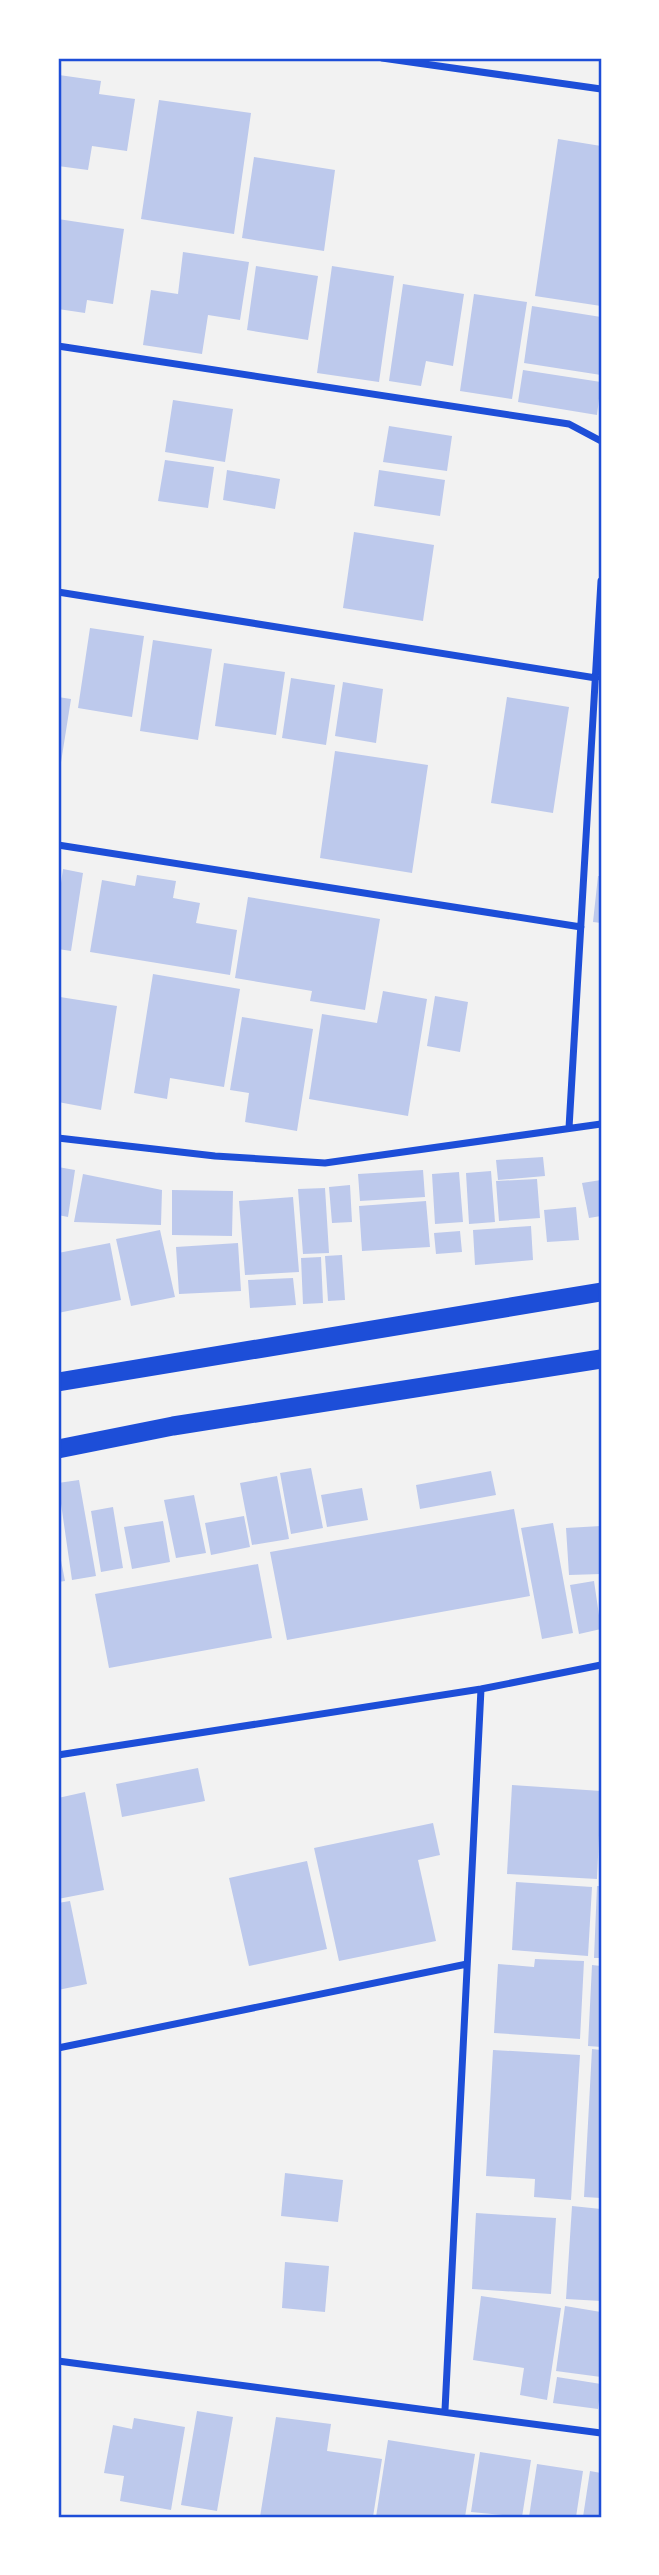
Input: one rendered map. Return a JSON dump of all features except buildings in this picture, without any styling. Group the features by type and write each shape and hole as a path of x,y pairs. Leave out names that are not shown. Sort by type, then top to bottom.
{"highway":[{"path":"58,1382 601,1292"},
{"path":"58,1449 173,1426 601,1359"}],"street":[{"path":"382,58 422,61 601,89"},
{"path":"58,346 569,424 601,441"},
{"path":"569,1129 601,580"},
{"path":"58,592 596,678"},
{"path":"58,845 581,927"},
{"path":"58,1138 215,1156 326,1163 601,1124"},
{"path":"58,1755 481,1689 601,1665"},
{"path":"445,2410 481,1689"},
{"path":"58,2048 467,1964"},
{"path":"58,2361 445,2410 601,2433"}]}
